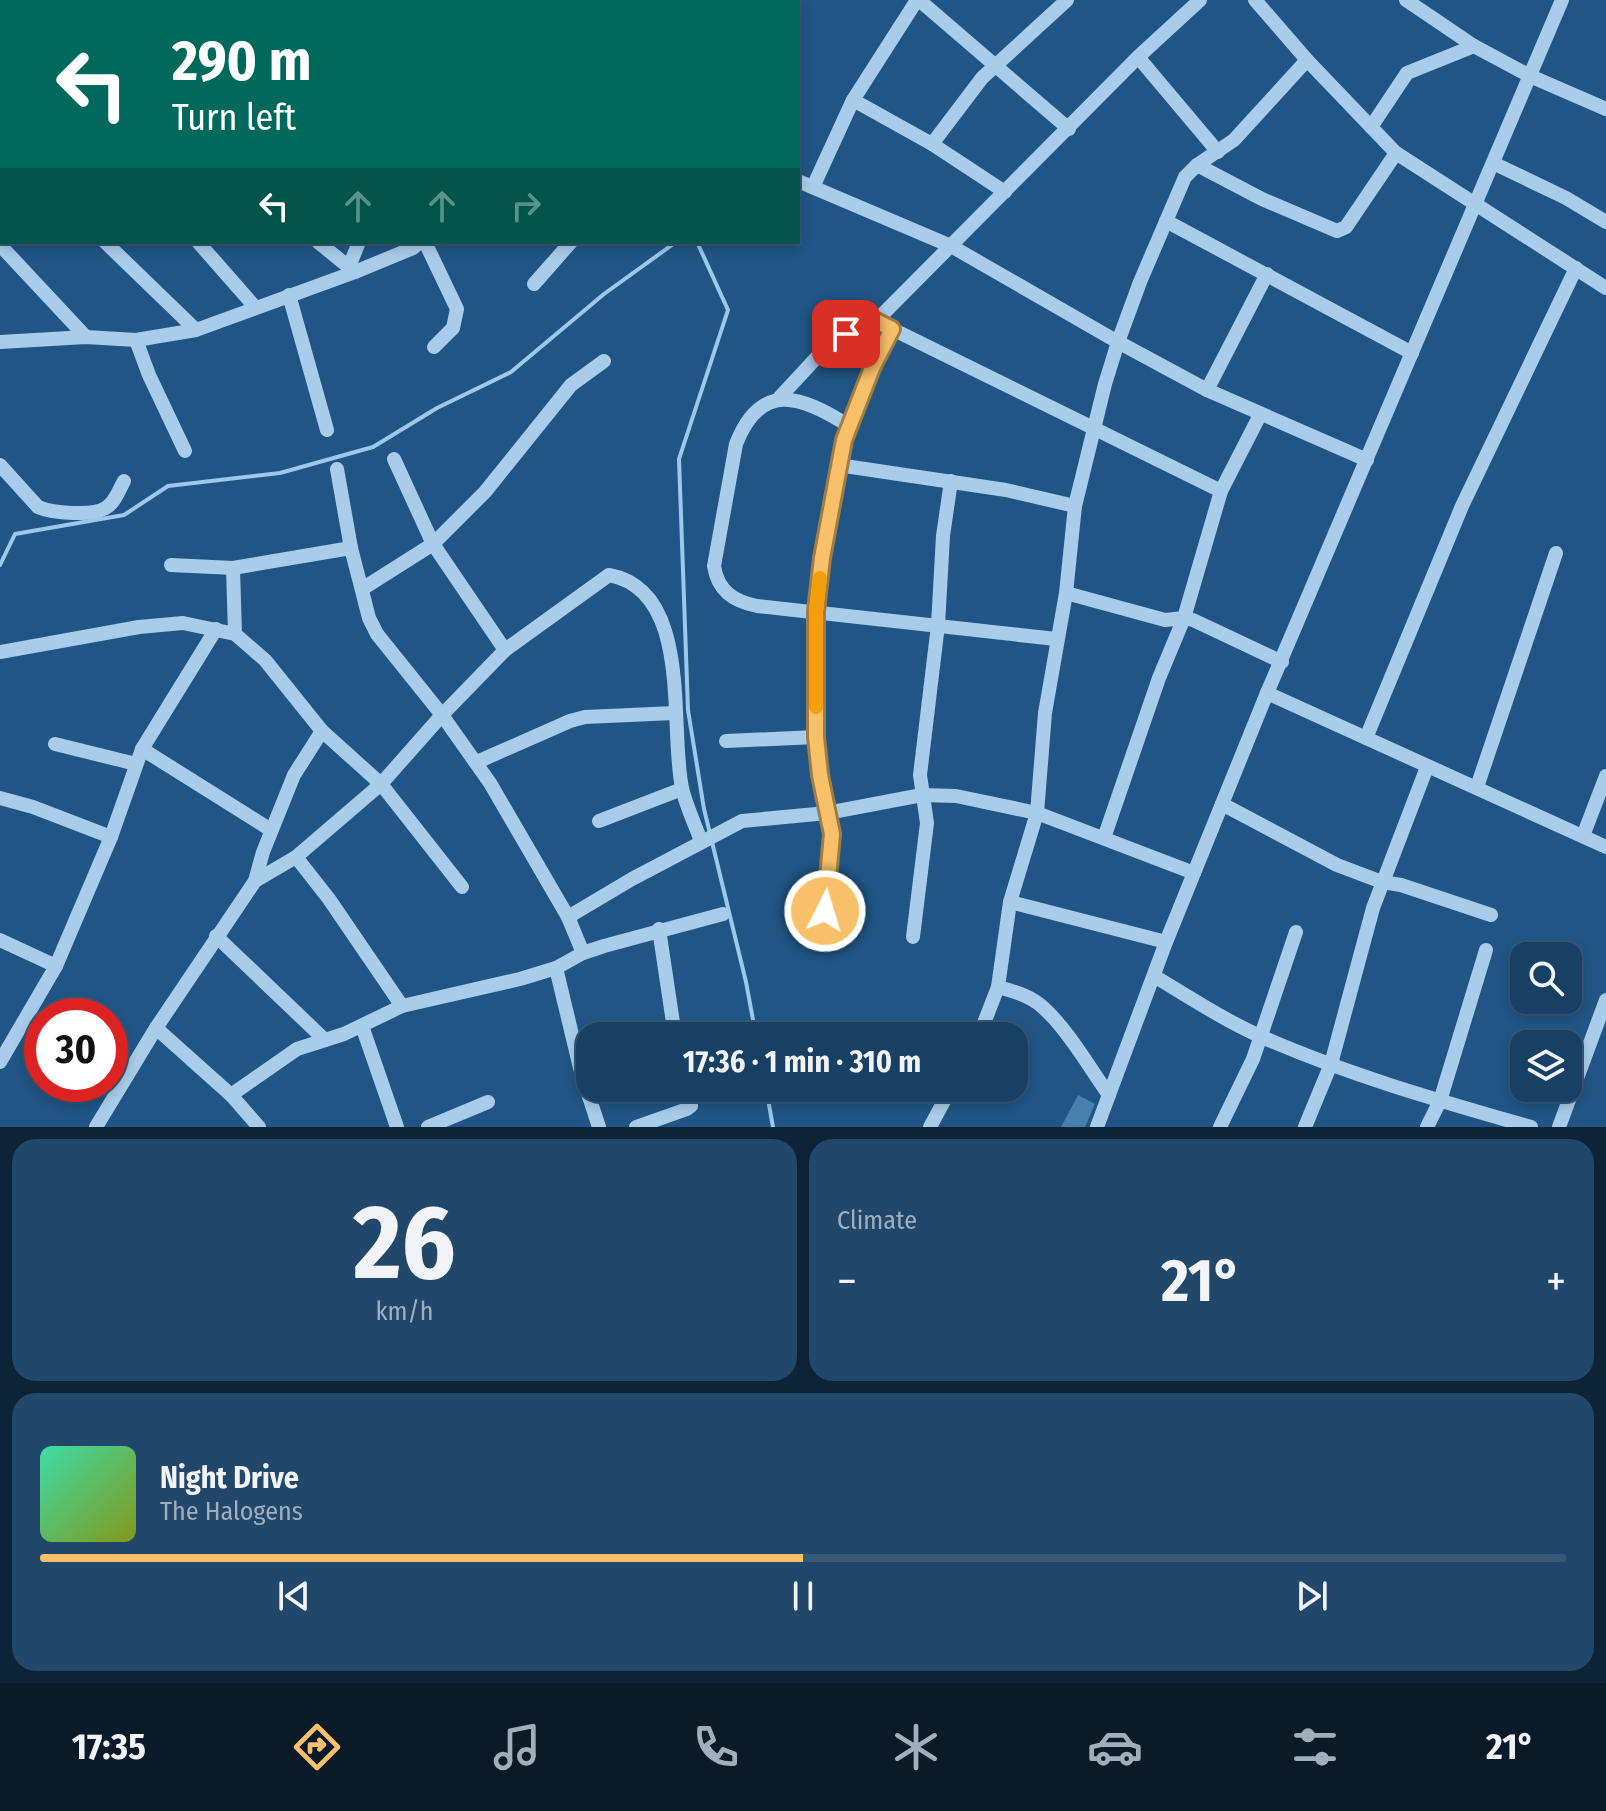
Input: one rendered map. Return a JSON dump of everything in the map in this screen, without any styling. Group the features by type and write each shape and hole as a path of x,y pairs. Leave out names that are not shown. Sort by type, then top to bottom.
{"street":[{"path":"813,187 853,100 918,0 1069,129"},
{"path":"932,144 982,78 1067,0"},
{"path":"1056,639 739,602 722,589 714,566 736,444 750,416 780,397 831,342 876,321 1138,57 1200,0"},
{"path":"1255,0 1307,60 1396,153 1606,288"},
{"path":"1406,0 1474,46 1530,76 1606,109"},
{"path":"1428,15 1436,0"},
{"path":"1097,1127 1166,942 1267,693 1562,0"},
{"path":"1371,127 1407,73 1474,46"},
{"path":"1138,57 1218,152"},
{"path":"984,1022 998,987 1010,902 1037,813 1045,713 1066,593 1075,506 1118,342 1178,191 1197,165 1246,128 1307,60"},
{"path":"853,100 932,144 1005,192"},
{"path":"1197,165 1262,199 1337,231 1346,227 1396,153"},
{"path":"1493,163 1566,198 1606,222"},
{"path":"800,182 951,246 1207,390 1367,460"},
{"path":"1166,221 1412,353"},
{"path":"107,244 196,330"},
{"path":"200,244 255,307"},
{"path":"320,244 352,270"},
{"path":"352,270 358,244"},
{"path":"0,342 86,337 136,340 196,330 419,244"},
{"path":"423,244 457,309 453,328 434,347"},
{"path":"534,284 569,244"},
{"path":"0,245 86,337"},
{"path":"1366,738 1462,506 1576,268"},
{"path":"1207,390 1267,274"},
{"path":"289,295 327,430"},
{"path":"876,321 1221,491"},
{"path":"825,911 832,834 816,737 816,611 822,558 838,465 849,426 872,368 892,329"},
{"path":"136,340 185,451"},
{"path":"362,589 433,544 485,492 571,385 604,361"},
{"path":"780,397 810,403 849,426"},
{"path":"1104,838 1159,678 1184,618 1221,491 1260,415"},
{"path":"394,459 433,544 505,650"},
{"path":"0,465 44,510 86,514 105,509 124,481"},
{"path":"838,465 1006,490 1075,506"},
{"path":"337,469 351,548 369,618 377,634 477,762 568,917 583,953"},
{"path":"913,937 927,823 920,775 951,481"},
{"path":"171,565 233,568 351,548"},
{"path":"1477,787 1556,553"},
{"path":"233,568 235,634"},
{"path":"255,881 296,857 381,784 505,650 609,575 627,578 643,592 665,624 676,693 674,713 682,789 703,840"},
{"path":"1066,593 1165,620 1193,620 1282,662"},
{"path":"0,652 139,627 183,623 235,634 265,660 322,731 381,784 462,887"},
{"path":"0,1062 56,966 111,837 142,749 216,629"},
{"path":"1267,693 1606,847"},
{"path":"477,762 585,717 674,713"},
{"path":"100,1125 156,1028 255,881 271,830 294,775 322,731"},
{"path":"726,741 816,737"},
{"path":"55,744 136,764"},
{"path":"142,749 271,830"},
{"path":"1305,1127 1331,1064 1357,962 1382,882 1427,767"},
{"path":"1583,836 1606,776"},
{"path":"599,821 682,789"},
{"path":"568,917 703,840 746,820 827,813 922,795 956,796 1037,813 1194,873"},
{"path":"0,798 33,807 111,837"},
{"path":"1222,804 1337,865 1491,915"},
{"path":"296,857 329,899 402,1006"},
{"path":"1010,902 1166,942"},
{"path":"231,1095 297,1049 362,1026 402,1006 477,990 556,968 583,953 659,929 723,914"},
{"path":"659,929 673,1022"},
{"path":"1220,1127 1253,1059 1296,932"},
{"path":"216,936 325,1040"},
{"path":"0,940 56,966"},
{"path":"1427,1127 1440,1101 1486,950"},
{"path":"556,968 581,1072 599,1127"},
{"path":"1154,976 1260,1036 1440,1101 1531,1127"},
{"path":"998,987 1020,993 1039,1005 1057,1024 1109,1095"},
{"path":"1559,1127 1606,1000"},
{"path":"362,1026 397,1127"},
{"path":"156,1028 231,1095 259,1127"},
{"path":"428,1127 488,1102"},
{"path":"636,1127 687,1109 690,1102"},
{"path":"930,1127 943,1102"}],"building":[{"path":"1078,1095 1095,1104 1085,1127 1061,1127"}],"waterway":[{"path":"0,565 15,534 124,515 168,486 280,473 373,447 437,408 511,372 604,294 673,244"},
{"path":"698,244 728,310 679,459 688,710 704,809 753,1022"},
{"path":"769,1102 773,1127"}],"slow traffic":[{"path":"816,707 816,611 820,578"}],"route":[{"path":"825,911 832,834 816,737 816,611 822,558 844,440 872,368 892,329 876,321 846,334"}]}
